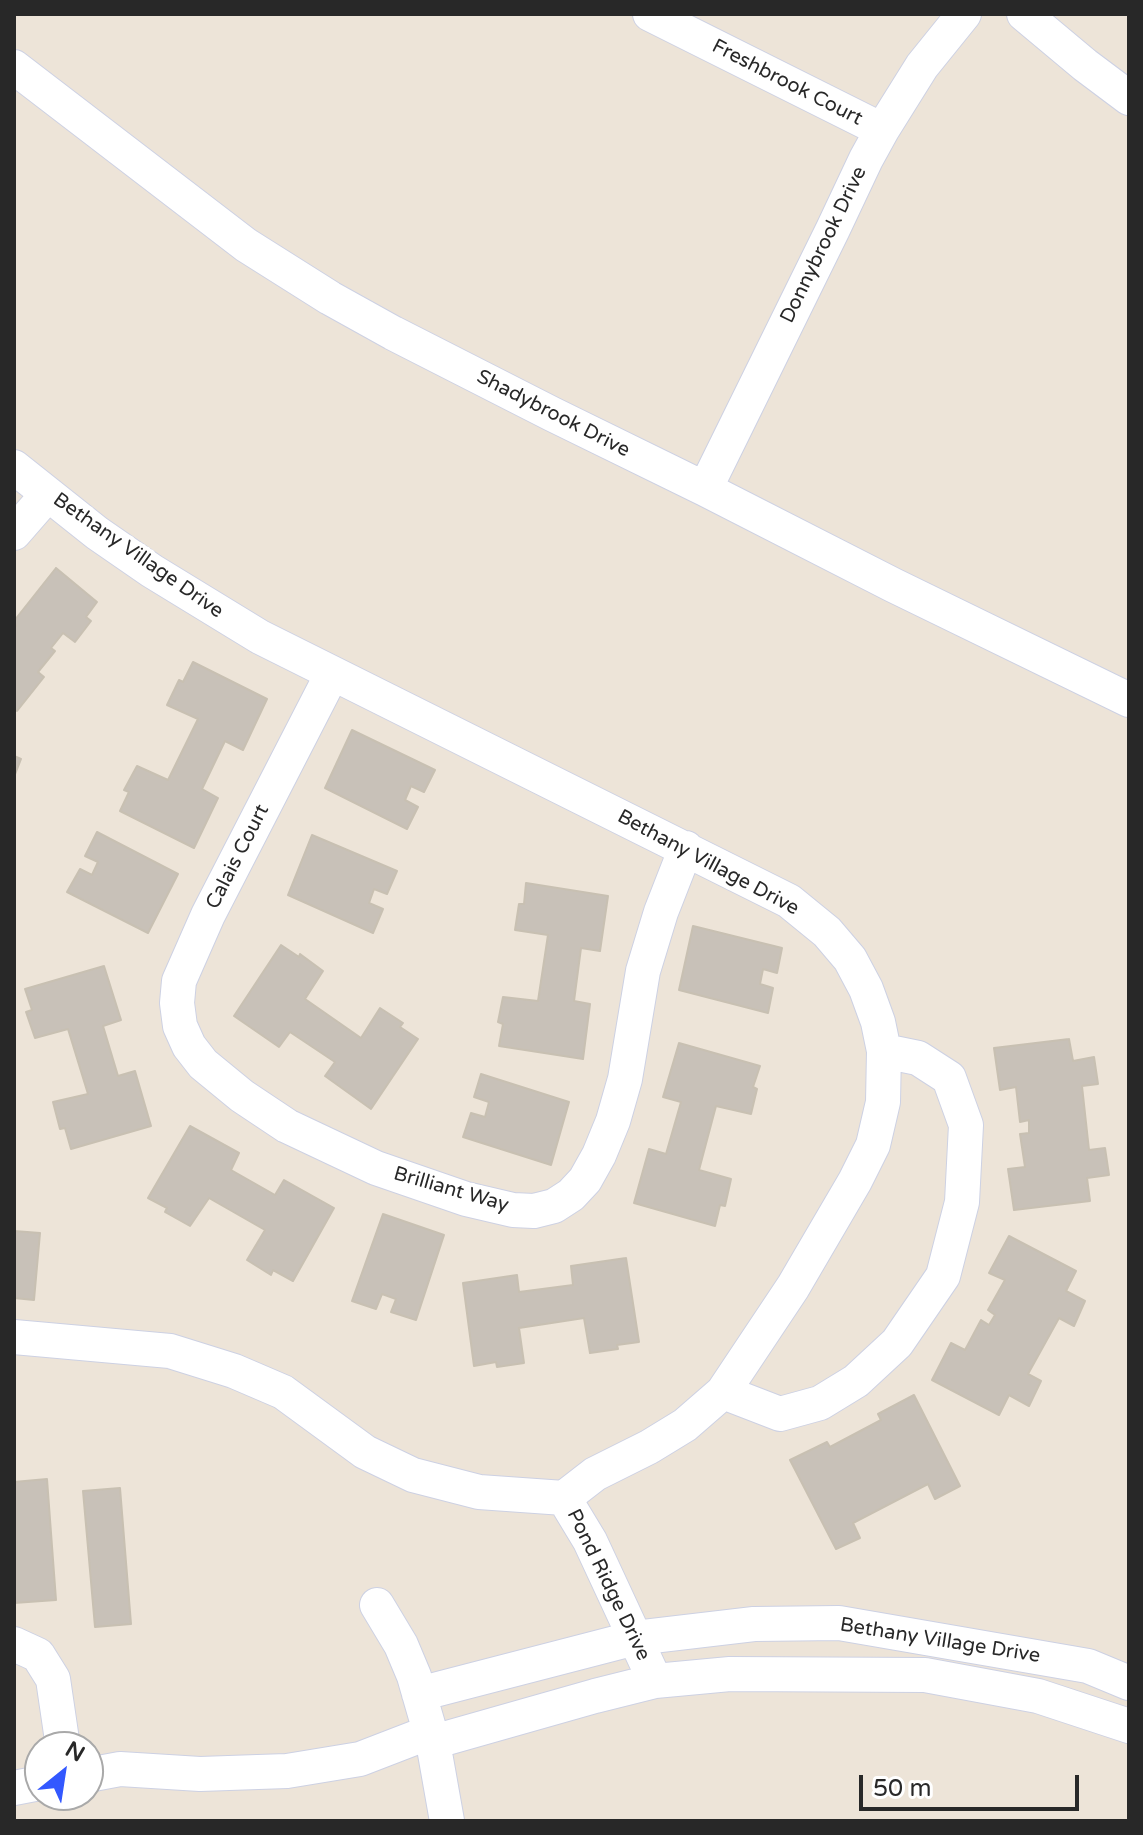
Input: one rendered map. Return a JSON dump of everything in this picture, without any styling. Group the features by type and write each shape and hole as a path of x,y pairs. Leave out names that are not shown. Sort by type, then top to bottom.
{"street":[{"name":"Freshbrook Court","path":"650,14 882,130"},
{"name":"Donnybrook Drive","path":"705,489 866,159 922,66 964,14"},
{"path":"1024,14 1129,98"},
{"name":"Shadybrook Drive","path":"14,67 246,245 330,298 459,367 1129,700"},
{"name":"Bethany Village Drive","path":"14,467 97,533 212,609 332,674 789,901 827,932 850,959 866,989 884,1051 883,1102 873,1145 855,1181 793,1287 723,1392 685,1425 595,1474 564,1498"},
{"path":"14,533 48,494"},
{"name":"Calais Court","path":"189,1046 180,1026 177,1003 179,981 187,959 332,674"},
{"name":"Brilliant Way","path":"189,1046 203,1064 242,1096 287,1126 376,1168 466,1199 513,1210 534,1211 554,1206 571,1195 585,1180 613,1121 625,1079 643,971 661,912 686,848"},
{"path":"723,1392 780,1414 820,1403 856,1381 897,1343 943,1276 962,1202 966,1125 949,1078 918,1058 884,1051"},
{"name":"Pond Ridge Drive","path":"14,1337 170,1351 234,1371 283,1392 365,1452 413,1475 479,1492 564,1498 590,1541 655,1681"},
{"path":"377,1605 401,1645 419,1694 431,1737 447,1821"},
{"name":"Bethany Village Drive","path":"419,1694 635,1638 754,1624 839,1623 1088,1666 1129,1683"},
{"path":"14,1644 38,1655 53,1679 61,1731"},
{"name":"Bethany Village Drive","path":"104,1772 120,1769 200,1774 287,1771 360,1759 431,1737 655,1681 730,1674 925,1675 1038,1696 1129,1726"}],"building":[{"path":"56,568 97,602 86,617 91,621 75,642 63,633 51,648 55,651 38,672 44,677 17,711 14,709 14,621"},
{"path":"193,662 267,699 243,750 225,741 202,789 218,798 194,848 120,811 129,792 124,790 137,766 168,780 198,719 167,705 179,680 183,682"},
{"path":"352,730 435,770 424,792 411,786 405,800 418,807 407,829 325,788"},
{"path":"14,756 21,759 14,777"},
{"path":"97,832 178,874 148,933 67,892 80,869 92,875 98,862 85,856"},
{"path":"312,835 397,871 387,894 374,889 369,903 383,909 373,933 288,895"},
{"path":"526,883 608,896 600,951 581,948 574,1001 590,1004 583,1059 499,1046 503,1024 498,1022 503,997 538,1001 548,935 515,930 519,904 524,904"},
{"path":"693,926 782,948 777,973 763,969 760,984 773,988 768,1013 679,990"},
{"path":"281,945 323,971 305,999 361,1038 380,1008 403,1023 400,1027 418,1039 371,1109 325,1076 335,1062 290,1032 279,1047 234,1016"},
{"path":"104,966 121,1020 103,1026 118,1076 135,1071 151,1126 71,1149 65,1128 60,1129 53,1102 88,1094 68,1029 35,1038 26,1012 32,1010 25,989"},
{"path":"1069,1039 1073,1061 1094,1057 1098,1084 1082,1086 1089,1150 1105,1148 1109,1175 1087,1178 1090,1201 1014,1210 1008,1169 1025,1167 1020,1134 1029,1133 1029,1120 1020,1122 1016,1087 1000,1090 994,1048"},
{"path":"679,1043 760,1066 753,1087 757,1089 751,1114 716,1106 699,1170 731,1179 725,1206 720,1205 715,1226 634,1203 649,1149 666,1154 681,1102 663,1097"},
{"path":"481,1074 569,1102 551,1165 463,1137 471,1113 485,1117 489,1102 474,1097"},
{"path":"190,1126 239,1153 231,1170 275,1195 284,1180 334,1208 293,1281 273,1270 271,1275 247,1260 265,1230 209,1198 190,1226 148,1198"},
{"path":"383,1214 444,1235 416,1320 391,1312 396,1299 382,1294 376,1309 352,1301"},
{"path":"14,1231 40,1233 34,1300 14,1298"},
{"path":"1009,1236 1076,1271 1066,1291 1085,1301 1074,1326 1059,1318 1028,1374 1041,1381 1029,1406 1009,1395 999,1415 932,1380 951,1343 965,1350 981,1320 989,1325 995,1315 988,1310 1005,1280 989,1273"},
{"path":"626,1258 639,1342 590,1353 584,1318 519,1328 524,1363 497,1367 496,1362 474,1366 463,1283 517,1275 519,1292 573,1285 571,1266"},
{"path":"914,1395 960,1486 935,1499 928,1484 853,1523 860,1538 836,1549 790,1460 827,1442 830,1447 881,1420 878,1414"},
{"path":"47,1479 56,1600 14,1603 14,1482"},
{"path":"120,1488 131,1624 95,1627 83,1491"}]}
